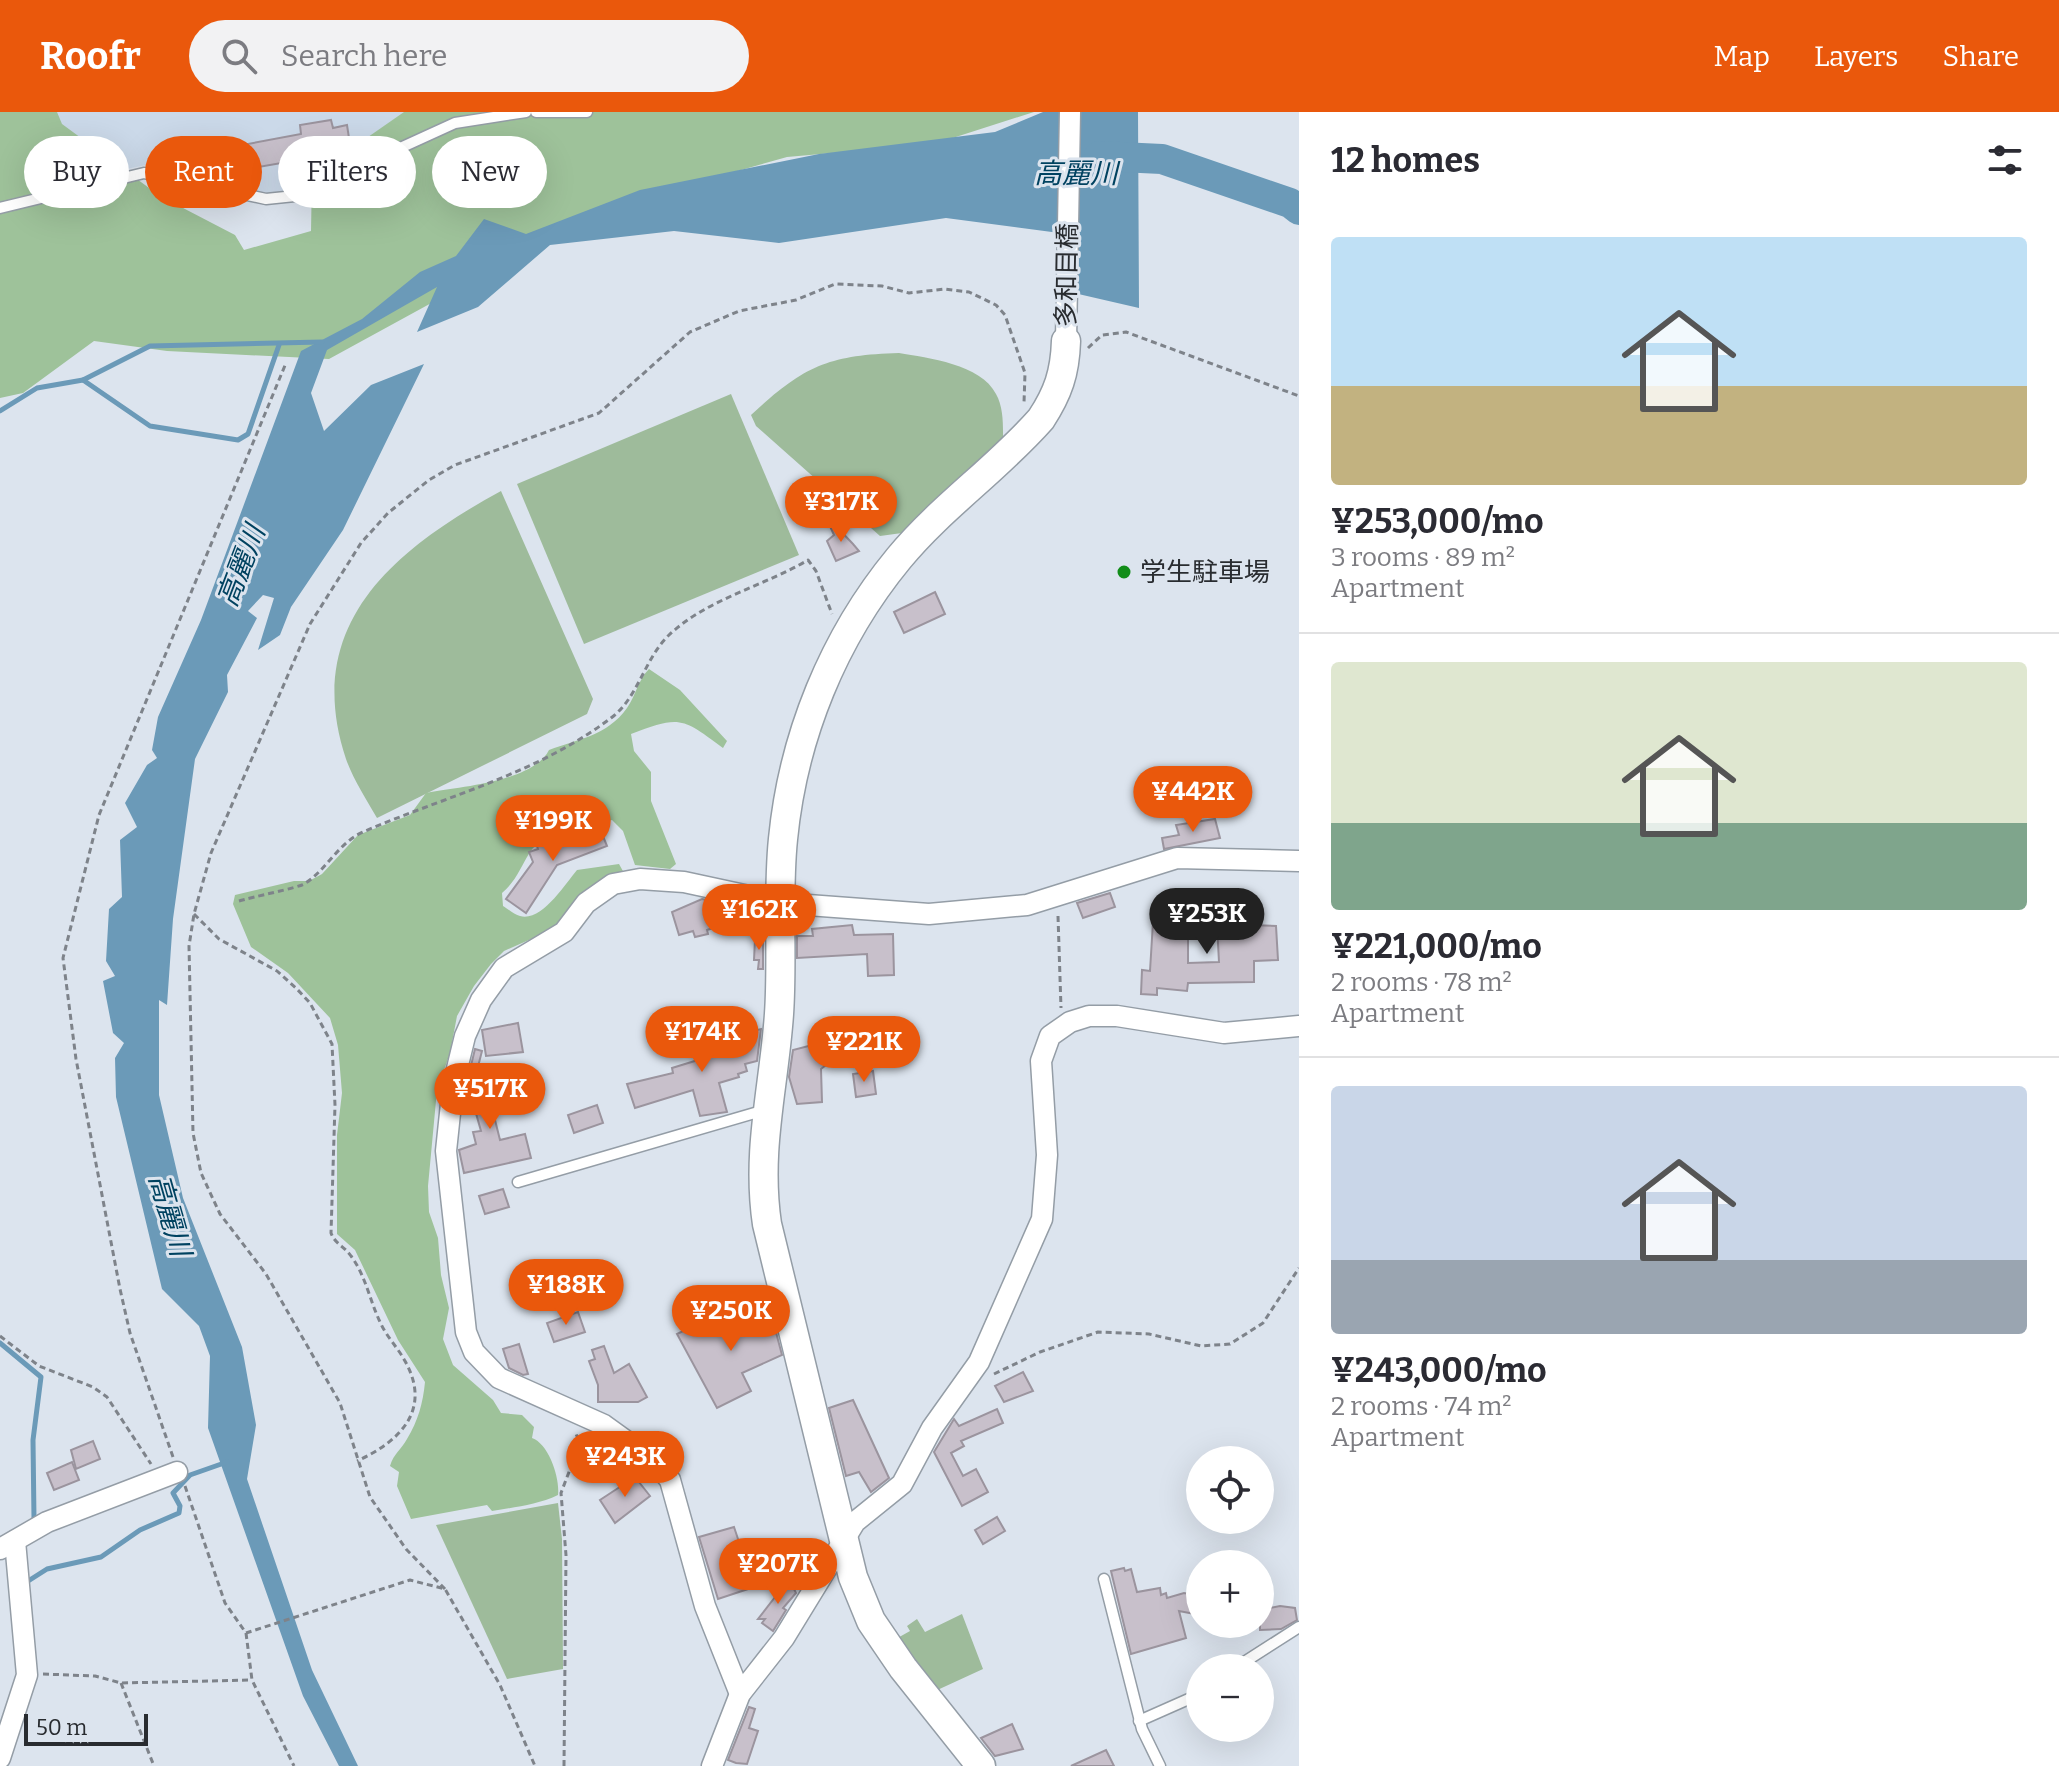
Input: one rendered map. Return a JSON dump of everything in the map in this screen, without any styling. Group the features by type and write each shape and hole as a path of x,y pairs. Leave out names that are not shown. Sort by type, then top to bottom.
{"street":[{"name":"多和目橋","path":"1066,341 1070,112"},
{"path":"981,1766 903,1668 871,1621 853,1577 767,1224 761,1183 779,1015 783,841 792,780 819,689 848,631 907,549 1031,430 1058,393 1065,370 1066,341"},
{"path":"740,1694 705,1606 670,1480 654,1461 604,1425 499,1378 474,1352 466,1332 446,1151 453,1085 465,1036 481,1000 504,968 564,932 586,903 613,884 640,879 725,889 781,903 929,914 1015,906 1177,858 1299,861"},
{"path":"712,1766 740,1694 784,1638 843,1538 855,1522 902,1484 932,1428 979,1362 1042,1219 1047,1155 1041,1061 1050,1036 1060,1028 1089,1016 1117,1016 1224,1033 1299,1026"},
{"path":"0,1758 27,1675 8,1545 47,1522 168,1475"}],"lane":[{"path":"0,208 144,173 266,199 295,196 455,123 526,112"},
{"path":"536,112 587,112"},
{"path":"518,1182 767,1110"},
{"path":"1104,1579 1139,1721 1160,1766"},
{"path":"1257,1654 1299,1627"},
{"path":"1139,1721 1186,1700"}],"path":[{"path":"535,1766 500,1685 445,1589 406,1549 370,1497 340,1403 266,1274 220,1214 201,1173 193,1133 189,946 194,914 211,853 310,624 361,543 388,513 429,480 479,456 599,413 690,332 739,311 796,300 835,284 882,286 909,293 958,289 996,305 1011,327 1025,373 1023,410 1031,430"},
{"path":"1065,370 1102,335 1126,332 1299,396"},
{"path":"168,1475 120,1289 76,1059 63,958 99,815 286,363"},
{"path":"239,901 305,884 361,833 566,749 614,716 634,694 657,648 678,627 808,560 816,571 826,604 848,631"},
{"path":"1055,896 1062,948 1060,1028"},
{"path":"194,914 219,939 277,971 296,988 310,1003 332,1044 335,1105 331,1233 334,1242 350,1255 379,1320 405,1360 417,1392 412,1417 403,1430 383,1449 357,1461"},
{"path":"962,1390 1040,1352 1098,1332 1149,1334 1201,1346 1230,1344 1263,1323 1299,1268"},
{"path":"0,1336 39,1366 93,1387 107,1397 168,1475 191,1499 225,1603 248,1633 252,1680 294,1766"},
{"path":"564,1766 566,1555 561,1507 564,1482 580,1443 576,1433"},
{"path":"248,1633 410,1580 445,1589"},
{"path":"27,1675 95,1676 121,1683 252,1680"},
{"path":"121,1683 154,1766"}],"shaded area":[{"path":"0,112 491,112 416,142 416,136 278,136 278,193 267,195 262,193 262,136 145,136 145,165 129,169 129,136 40,136"}],"green space":[{"path":"0,112 57,112 62,124 78,136 24,136 24,208 129,208 129,173 145,185 145,208 183,208 235,235 244,250 311,231 311,208 416,208 416,136 370,136 404,112 1034,112 934,144 787,157 643,198 457,289 329,359 167,351 94,341 23,393 0,398"},
{"path":"899,353 953,364 989,384 1000,405 1003,444 902,533 880,536 756,426 751,415 786,385 818,367 853,357"},
{"path":"731,394 799,555 584,644 517,484"},
{"path":"501,491 593,699 587,714 377,818 346,759 335,711 336,668 347,630 367,596 394,566 426,538"},
{"path":"649,669 680,690 727,741 723,748 689,725 671,722 631,734 634,751 651,772 651,801 676,864 670,869 635,865 623,831 612,820 556,834 537,845 502,893 503,906 518,915 528,916 545,908 577,870 619,864 624,873 586,891 556,928 504,951 491,964 457,1016 450,1053 437,1090 428,1186 429,1212 438,1238 441,1275 449,1308 443,1339 453,1365 493,1400 501,1413 522,1415 534,1427 532,1438 544,1447 552,1462 558,1495 492,1511 487,1505 411,1519 397,1486 399,1472 390,1466 414,1425 425,1382 398,1340 355,1250 337,1234 337,1135 342,1093 338,1045 330,1018 288,973 251,947 233,904 235,895 294,881 309,881 322,874 358,835 410,815 426,793 511,776 540,761 549,750 601,731 627,708"},
{"path":"558,1503 562,1539 563,1669 507,1679 436,1525"},
{"path":"962,1614 983,1669 933,1692 894,1640 910,1631 907,1626 917,1619 925,1632"}],"water":[{"name":"高麗川","path":"1043,112 1138,112 1139,308 1074,293 1067,234 946,218 779,243 674,231 550,245 478,307 417,332 437,287 327,350 311,393 324,431 371,385 424,364 343,530 291,607 280,635 258,650 274,598 263,595 248,611 257,618 227,675 228,692 195,759 173,919 167,1005 159,1000 159,1095 183,1198 242,1347 256,1425 247,1479 312,1670 358,1766 339,1766 303,1696 208,1428 210,1356 199,1326 162,1289 116,1097 115,1058 124,1043 113,1033 103,981 115,976 106,961 109,909 122,897 120,840 137,827 125,803 147,765 157,758 152,750 158,717 201,620 301,351 362,319 420,272 456,256 484,219 526,234 640,190 819,154 995,132"}],"building":[{"path":"331,120 333,128 347,125 349,136 290,136 301,134 300,125"},
{"path":"278,138 278,164 262,166 262,141"},
{"path":"832,522 859,551 836,561 827,541 834,535 829,524"},
{"path":"935,592 945,614 904,633 894,612"},
{"path":"1215,819 1220,838 1164,849 1162,838 1179,835 1176,825"},
{"path":"598,824 607,846 557,865 526,913 506,899 533,862 529,852 538,849 537,846"},
{"path":"1110,893 1115,907 1083,918 1077,903"},
{"path":"702,899 763,912 763,927 710,918 713,928 707,930 708,934 695,937 693,931 679,935 672,912"},
{"path":"1153,922 1188,922 1188,963 1219,962 1217,924 1276,926 1278,960 1254,961 1254,982 1188,983 1187,991 1157,988 1157,995 1141,994 1142,970 1150,971"},
{"path":"852,925 854,935 893,934 894,975 868,976 867,954 797,958 797,936 813,936 812,929"},
{"path":"755,939 763,939 763,969 758,969 759,960 754,960"},
{"path":"518,1023 523,1052 486,1056 482,1030"},
{"path":"761,1029 757,1061 745,1064 747,1071 738,1074 739,1077 719,1083 727,1112 700,1116 693,1090 635,1108 627,1084 673,1073 672,1068 698,1060 694,1046"},
{"path":"824,1042 830,1062 821,1069 822,1102 797,1104 789,1077 793,1050"},
{"path":"475,1049 482,1051 472,1090 500,1085 504,1100 491,1104 500,1140 525,1134 531,1158 464,1173 459,1150 476,1144 473,1132 481,1131 467,1082"},
{"path":"873,1071 876,1094 856,1097 853,1074"},
{"path":"597,1105 603,1123 574,1133 568,1115"},
{"path":"503,1189 509,1207 485,1214 479,1196"},
{"path":"769,1306 782,1355 742,1373 751,1391 717,1408 677,1334 710,1318 716,1330"},
{"path":"578,1312 585,1332 554,1342 547,1323"},
{"path":"519,1344 528,1374 523,1375 509,1368 503,1349"},
{"path":"604,1346 614,1373 629,1364 647,1397 638,1402 598,1402 598,1385 589,1361 595,1359 592,1350"},
{"path":"1023,1372 1033,1391 1004,1402 995,1386"},
{"path":"853,1400 889,1478 871,1492 859,1472 846,1476 829,1408"},
{"path":"997,1409 1003,1423 961,1441 964,1446 951,1453 963,1476 976,1469 988,1492 962,1506 934,1452 954,1419 959,1426"},
{"path":"93,1441 100,1459 76,1469 71,1450"},
{"path":"72,1462 79,1480 54,1490 47,1473"},
{"path":"635,1477 650,1496 615,1523 600,1500"},
{"path":"997,1517 1005,1531 983,1544 975,1530"},
{"path":"734,1527 754,1587 718,1599 699,1537"},
{"path":"1131,1569 1137,1592 1160,1588 1161,1595 1166,1593 1167,1598 1186,1593 1186,1612 1179,1611 1186,1638 1131,1654 1111,1571"},
{"path":"789,1579 796,1593 783,1608 786,1610 773,1631 762,1623 765,1619 758,1619"},
{"path":"1274,1607 1295,1608 1297,1620 1274,1629"},
{"path":"749,1707 755,1709 749,1728 758,1731 747,1764 736,1763 728,1760"},
{"path":"1012,1724 1023,1749 995,1756 981,1738"},
{"path":"1106,1750 1114,1766 1071,1766"}],"waterway":[{"name":"高麗川","path":"1099,156 1162,159 1290,203 1299,210"},
{"path":"83,380 150,346 322,342"},
{"path":"0,411 37,388 83,380 150,426 238,440 248,434 279,345"},
{"path":"0,1343 41,1377 33,1440 34,1519"},
{"path":"25,1583 47,1569 101,1557 140,1530 179,1513 180,1506 173,1493 190,1475 227,1462"}],"place":[{"name":"学生駐車場","path":"1124,572"}]}
